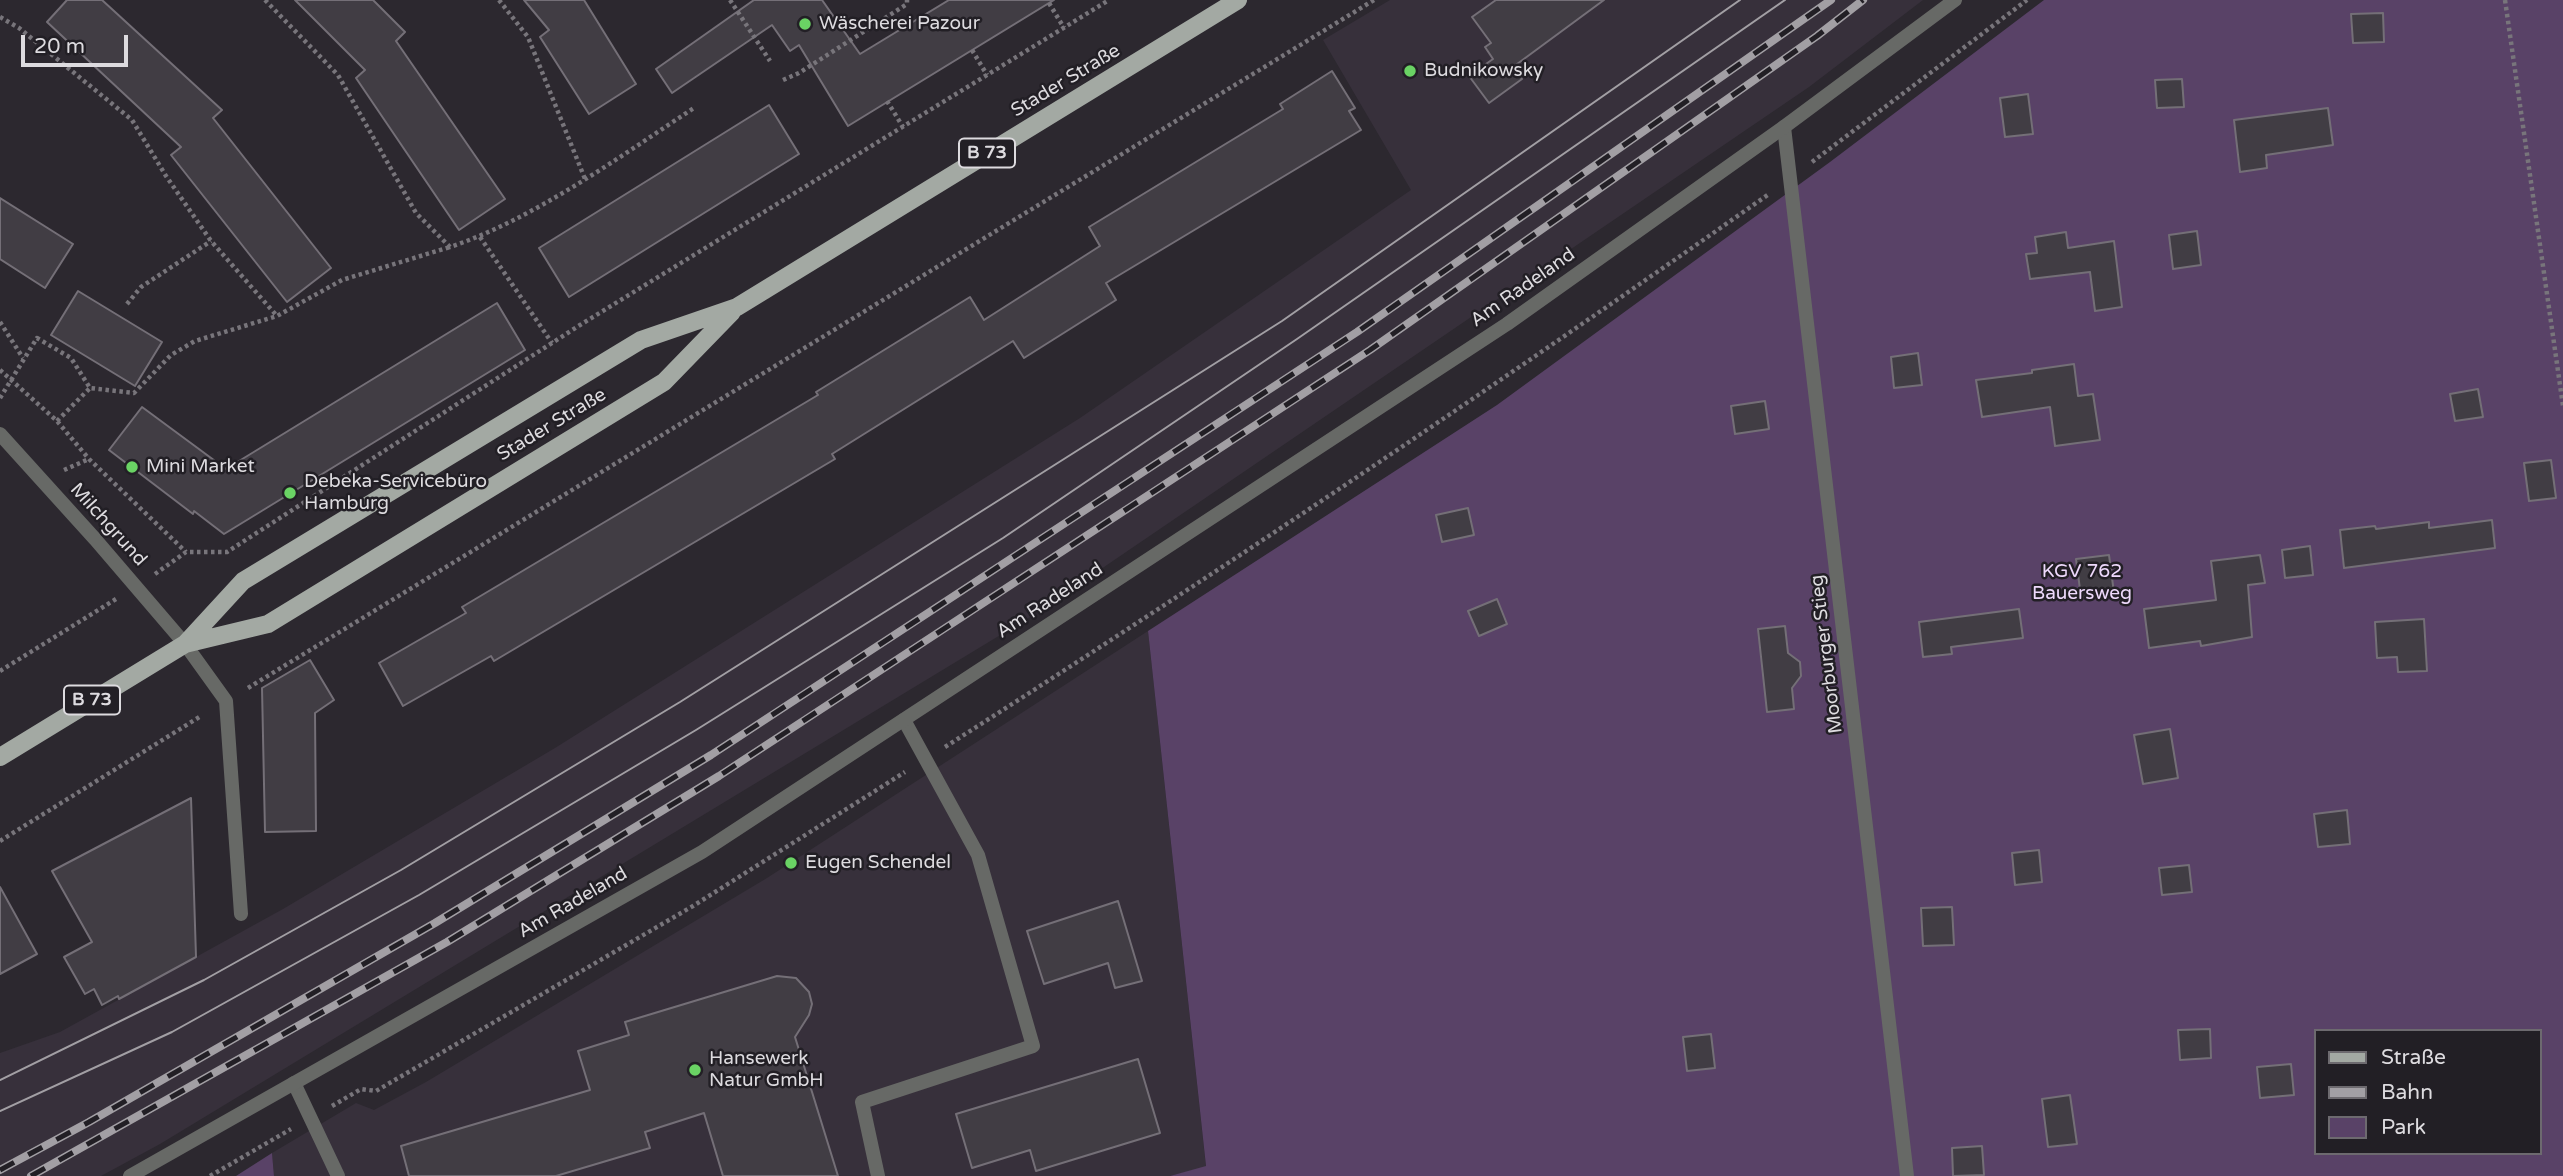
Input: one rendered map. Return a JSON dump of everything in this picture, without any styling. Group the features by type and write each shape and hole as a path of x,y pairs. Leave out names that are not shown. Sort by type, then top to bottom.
{"main road":[{"name":"Stader Straße","path":"0,757 185,644 243,581 641,340 737,307 1238,0"},
{"name":"Stader Straße","path":"185,644 268,624 664,382 737,307"}],"street":[{"name":"Am Radeland","path":"130,1176 702,852 1507,324 1784,127 1955,0"},
{"name":"Moorburger Stieg","path":"1784,127 1908,1176"},
{"name":"Milchgrund","path":"0,434 136,586 185,644 226,701"},
{"path":"226,701 241,914"},
{"path":"878,1176 862,1102 1034,1046 978,855 904,720"},
{"path":"294,1083 338,1176"}],"path":[{"path":"265,0 338,75 416,213 450,247"},
{"path":"499,0 528,37 585,179"},
{"path":"730,0 742,14 770,61"},
{"path":"783,80 799,73 907,4 907,0"},
{"path":"0,671 186,552 227,552 552,343 1109,0"},
{"path":"0,841 1374,0"},
{"path":"210,1176 361,1089 376,1091 693,906 1124,633 1528,363 1791,178 2026,0"},
{"path":"2505,0 2563,406"},
{"path":"1049,3 1064,28"},
{"path":"0,17 19,28 132,120 166,176 211,241 277,316"},
{"path":"972,50 987,75"},
{"path":"887,102 903,127"},
{"path":"90,388 134,393 171,355 195,341 277,316 342,280 480,237 585,179 694,108"},
{"path":"480,237 552,343"},
{"path":"127,304 141,287 211,241"},
{"path":"0,322 23,358"},
{"path":"0,398 37,338 71,358 90,388"},
{"path":"0,370 57,421 89,459 186,552"},
{"path":"57,421 90,388"}],"shaded area":[{"path":"1390,0 1923,0 1809,87 1035,614 160,1144 101,1176 0,1176 0,1053 60,1032 283,909 555,748 1080,418 1411,190 1323,40"},
{"path":"1148,631 1206,1167 1170,1176 274,1176 272,1153 356,1103 374,1110 426,1082 767,878"}],"green space":[{"name":"KGV 762 Bauersweg","path":"2044,0 2563,0 2563,1176 1170,1176 1206,1166 1148,631 1497,405 1830,162"},
{"path":"272,1153 274,1176 236,1176"}],"building":[{"path":"67,0 102,0 222,110 213,118 331,268 287,302 171,155 181,147 47,22"},
{"path":"295,0 373,0 405,32 396,41 505,199 459,230 356,78 365,70"},
{"path":"524,0 584,0 636,84 589,114 540,37 549,30"},
{"path":"754,0 822,0 860,54 949,0 1054,0 848,126 799,45 790,51 772,25 672,93 656,69"},
{"path":"1496,0 1604,0 1513,67 1522,79 1489,103 1469,76 1493,59 1485,47 1491,43 1472,17"},
{"path":"2383,13 2384,42 2353,43 2351,14"},
{"path":"1332,71 1355,108 1349,111 1361,130 1106,283 1116,300 1024,358 1013,341 832,454 835,459 494,661 491,656 403,706 379,663 466,613 462,607 818,395 816,392 970,297 984,320 1100,246 1089,227 1283,109 1280,104"},
{"path":"2182,79 2184,107 2157,108 2155,80"},
{"path":"2028,94 2033,134 2005,137 2000,98"},
{"path":"769,105 799,154 569,297 539,248"},
{"path":"2328,108 2333,145 2266,155 2267,168 2240,172 2234,120"},
{"path":"0,198 73,244 45,288 0,259"},
{"path":"2197,231 2201,265 2173,269 2169,235"},
{"path":"2066,232 2068,248 2114,241 2122,307 2095,311 2090,272 2030,279 2026,254 2037,253 2035,237"},
{"path":"78,291 162,342 135,386 51,335"},
{"path":"497,303 525,350 224,534 194,511 193,514 109,450 142,407 226,469"},
{"path":"1918,353 1922,385 1894,388 1891,357"},
{"path":"2074,364 2078,396 2093,394 2100,440 2055,446 2050,407 1982,417 1976,380 2032,373 2032,370"},
{"path":"2478,389 2483,417 2455,421 2450,394"},
{"path":"1765,401 1769,429 1735,434 1731,406"},
{"path":"2551,460 2556,498 2529,501 2524,463"},
{"path":"1468,508 1474,535 1442,542 1436,515"},
{"path":"2492,520 2495,548 2344,568 2340,530 2375,526 2376,529 2429,522 2429,528"},
{"path":"2310,546 2313,575 2285,578 2282,550"},
{"path":"2109,555 2114,593 2081,597 2076,559"},
{"path":"2260,555 2265,583 2248,585 2252,637 2201,646 2200,641 2149,648 2144,609 2216,600 2211,561"},
{"path":"1497,599 1507,624 1479,636 1468,611"},
{"path":"2019,609 2023,638 1951,647 1952,654 1923,657 1919,622"},
{"path":"2424,619 2427,671 2398,672 2397,657 2377,658 2375,622"},
{"path":"1785,626 1788,653 1800,662 1801,676 1792,688 1794,709 1767,712 1758,629"},
{"path":"310,660 334,700 315,713 316,831 265,832 262,688"},
{"path":"2170,729 2178,778 2143,784 2134,735"},
{"path":"191,798 196,957 119,999 118,996 102,1005 94,989 85,994 64,957 92,942 52,871"},
{"path":"2347,810 2350,844 2318,847 2314,814"},
{"path":"2039,850 2042,882 2015,885 2012,853"},
{"path":"2189,865 2192,892 2162,895 2159,868"},
{"path":"0,887 37,954 0,974"},
{"path":"1118,901 1142,981 1115,988 1108,963 1044,984 1027,931"},
{"path":"1952,907 1954,945 1923,946 1921,908"},
{"name":"Hansewerk Natur GmbH","path":"777,976 796,978 809,992 812,1004 809,1015 795,1037 838,1176 723,1176 704,1113 645,1132 650,1148 556,1176 409,1176 401,1146 590,1090 578,1051 629,1035 625,1022"},
{"path":"2210,1029 2211,1058 2180,1060 2178,1030"},
{"path":"1711,1034 1715,1068 1687,1071 1683,1037"},
{"path":"1138,1059 1160,1133 1036,1171 1030,1150 972,1168 956,1114"},
{"path":"2291,1064 2294,1095 2260,1098 2257,1067"},
{"path":"2070,1095 2077,1144 2048,1147 2042,1099"},
{"path":"1982,1146 1984,1175 1953,1176 1952,1148"}],"tram line":[{"path":"0,1080 204,980 401,870 680,702 1282,321 1740,0"},
{"path":"0,1111 172,1032 419,895 696,730 1003,538 1297,339 1785,0"}],"railway":[{"path":"0,1170 89,1122 435,923 711,755 1357,332 1831,0"},
{"path":"31,1176 447,942 719,776 1370,350 1817,36 1863,0"}],"place":[{"name":"Wäscherei Pazour","path":"805,24"},
{"name":"Budnikowsky","path":"1410,71"},
{"name":"Mini Market","path":"132,467"},
{"name":"Debeka-Servicebüro Hamburg","path":"290,493"},
{"name":"Eugen Schendel","path":"791,863"},
{"name":"Hansewerk Natur GmbH","path":"695,1070"}]}
